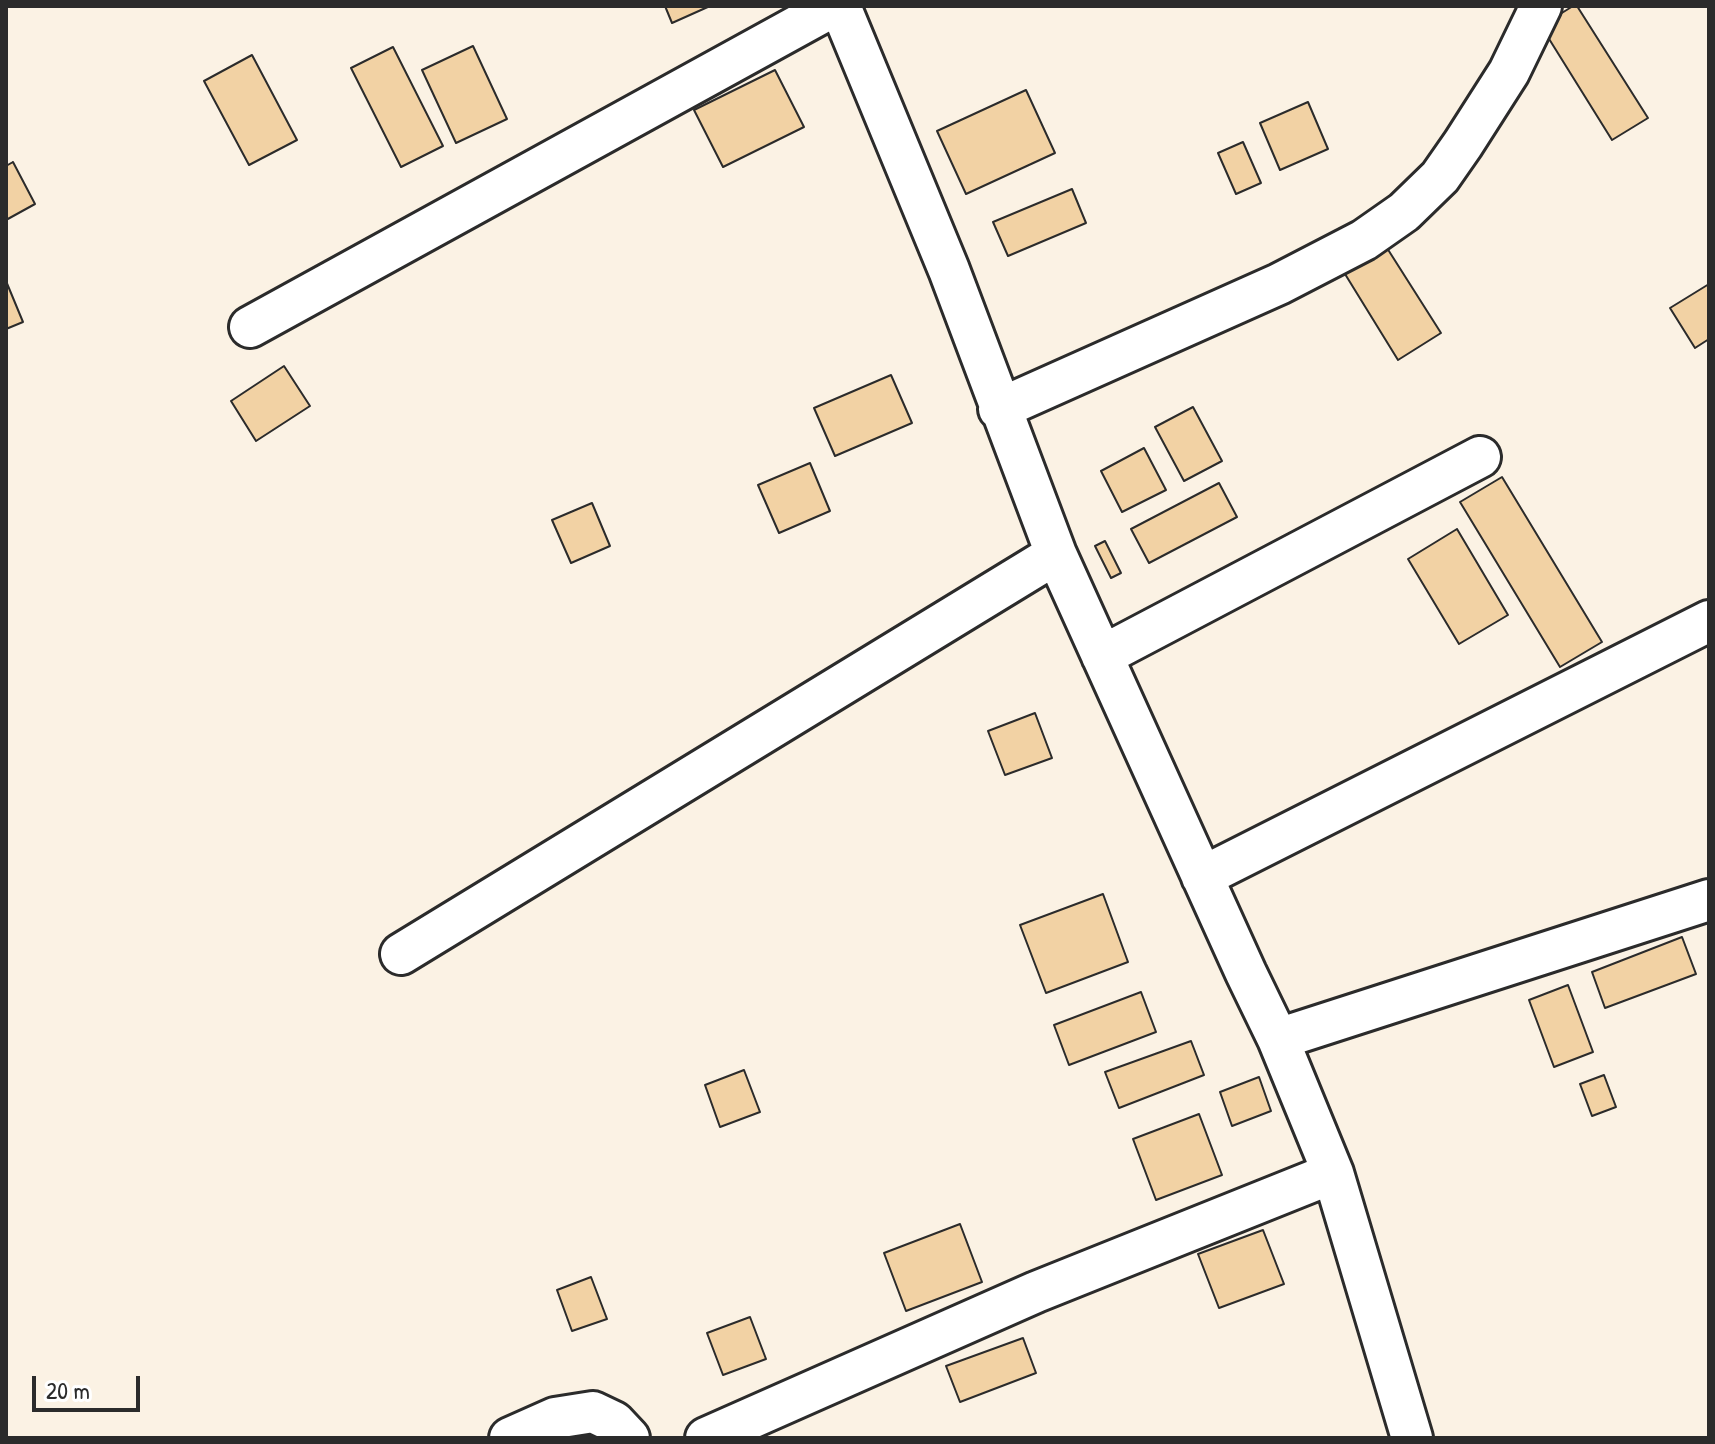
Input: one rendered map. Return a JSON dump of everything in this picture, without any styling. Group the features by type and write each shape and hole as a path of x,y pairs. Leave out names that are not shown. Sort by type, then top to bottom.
{"street":[{"path":"250,327 834,6"},
{"path":"840,6 949,270 1056,554 1278,1039 1333,1173 1412,1438"},
{"path":"999,409 1279,284 1364,240 1404,212 1440,177 1463,144 1509,72 1541,6"},
{"path":"1102,656 1480,457"},
{"path":"401,954 1056,554"},
{"path":"1202,877 1709,621"},
{"path":"1278,1039 1709,900"},
{"path":"706,1438 1036,1292 1333,1173"},
{"path":"510,1438 555,1418 593,1412 614,1422 629,1438"}],"building":[{"path":"665,6 710,6 672,23"},
{"path":"1577,6 1648,118 1612,140 1541,26"},
{"path":"473,46 507,119 456,143 422,70"},
{"path":"393,47 443,146 401,167 351,68"},
{"path":"252,55 297,140 249,165 204,81"},
{"path":"775,70 804,127 723,167 694,110"},
{"path":"1026,90 1055,153 966,194 937,131"},
{"path":"1308,102 1328,149 1280,170 1260,123"},
{"path":"1243,142 1261,183 1236,194 1218,153"},
{"path":"13,162 35,204 6,220 6,166"},
{"path":"1072,189 1086,223 1008,256 993,222"},
{"path":"1387,248 1441,333 1398,360 1345,274"},
{"path":"6,281 23,322 6,329"},
{"path":"1709,284 1709,339 1695,348 1670,308"},
{"path":"284,366 310,406 256,441 231,401"},
{"path":"891,375 912,423 835,456 814,408"},
{"path":"1193,407 1222,461 1184,481 1155,427"},
{"path":"1144,448 1166,490 1122,512 1101,471"},
{"path":"810,463 830,511 779,533 758,485"},
{"path":"1502,477 1602,642 1560,667 1460,502"},
{"path":"1219,483 1237,517 1149,563 1131,529"},
{"path":"592,503 610,546 571,563 552,520"},
{"path":"1457,529 1508,615 1459,644 1408,559"},
{"path":"1105,541 1121,573 1111,578 1095,546"},
{"path":"1035,713 1052,758 1005,775 988,731"},
{"path":"1103,894 1128,962 1046,993 1020,925"},
{"path":"1682,937 1696,974 1605,1008 1592,972"},
{"path":"1568,985 1593,1052 1554,1067 1529,1000"},
{"path":"1141,992 1156,1032 1069,1065 1054,1025"},
{"path":"1191,1041 1204,1075 1119,1108 1105,1072"},
{"path":"744,1070 760,1112 720,1127 705,1085"},
{"path":"1604,1075 1616,1107 1592,1116 1580,1084"},
{"path":"1259,1077 1271,1111 1232,1126 1220,1092"},
{"path":"1199,1114 1222,1175 1156,1200 1133,1139"},
{"path":"960,1224 982,1282 906,1311 884,1253"},
{"path":"1263,1230 1284,1284 1219,1308 1198,1254"},
{"path":"591,1277 607,1319 572,1331 557,1290"},
{"path":"750,1317 766,1359 723,1375 707,1333"},
{"path":"1023,1338 1036,1373 960,1402 946,1366"}]}
